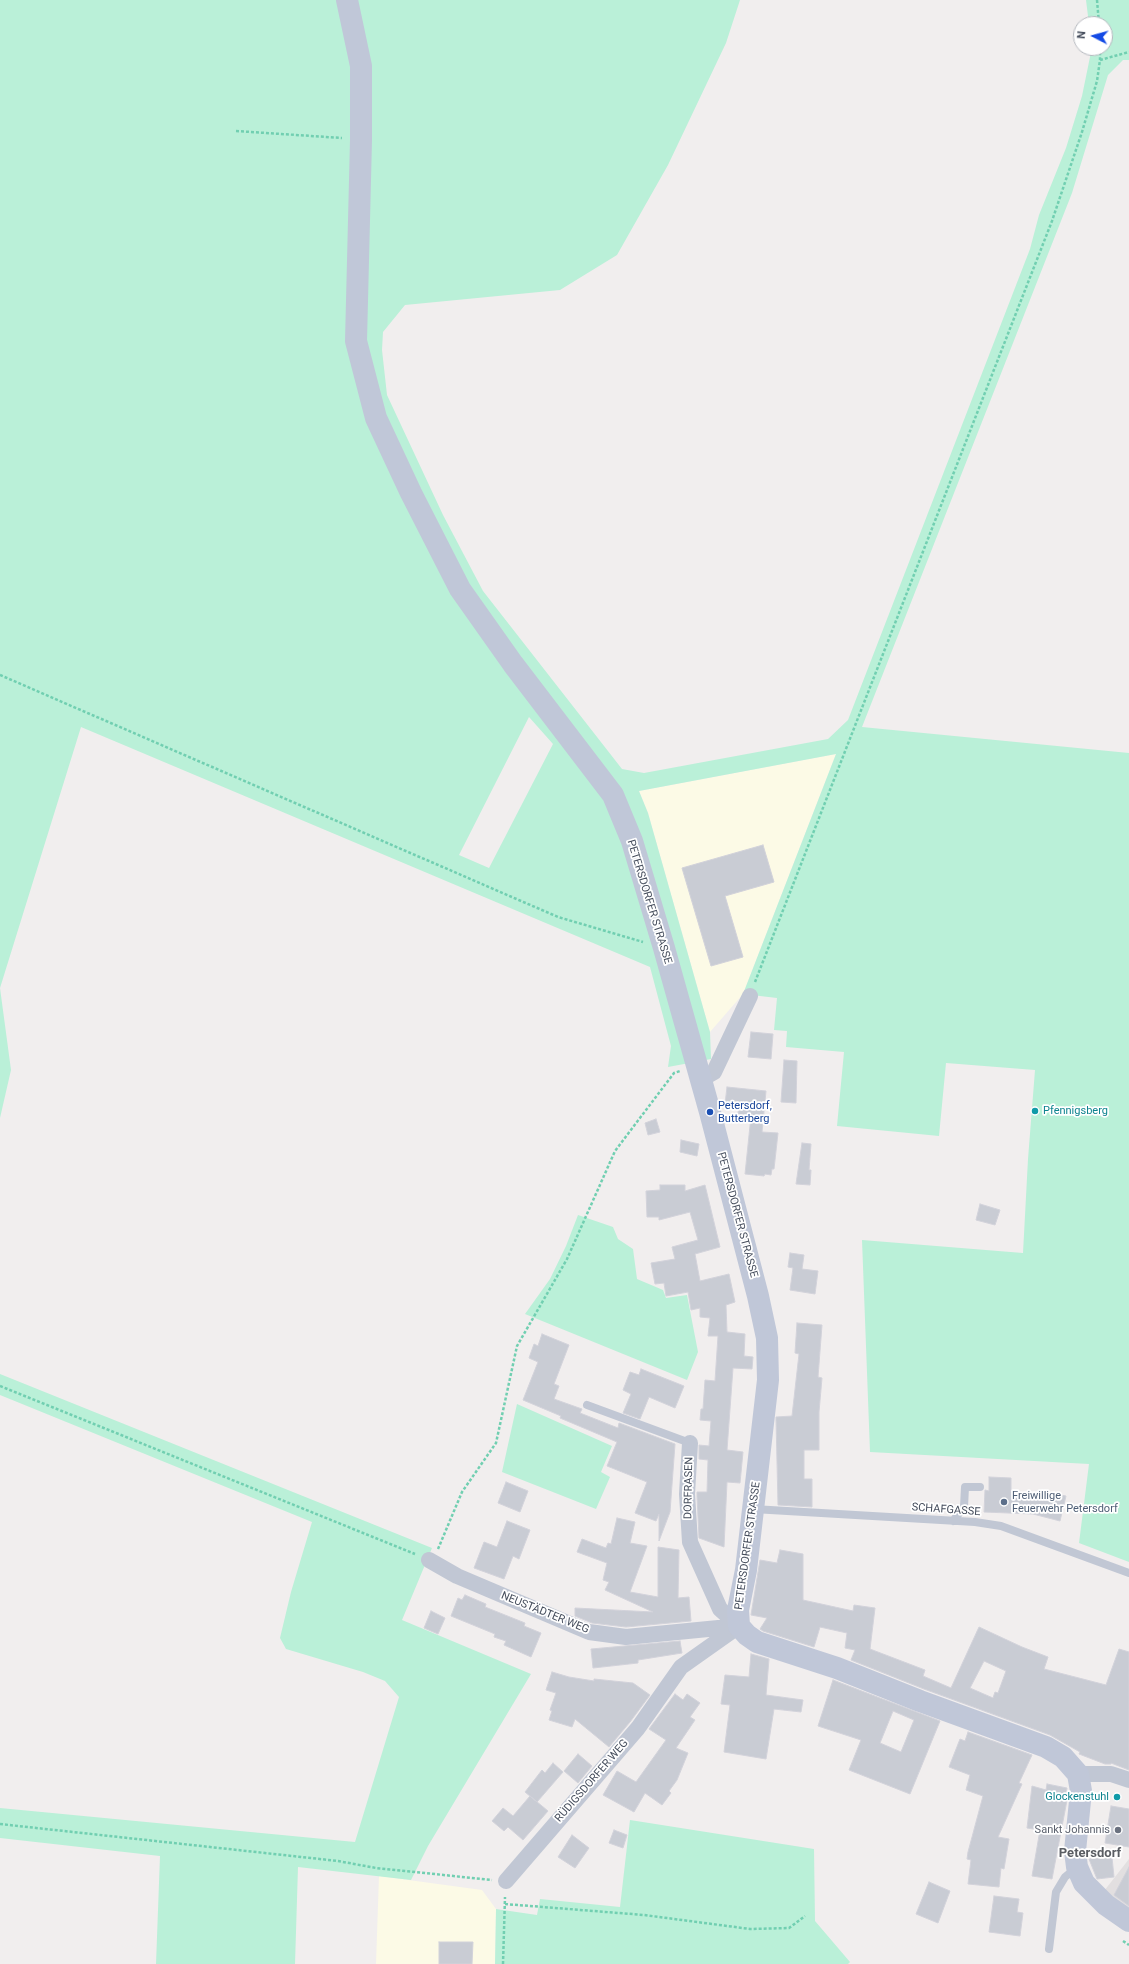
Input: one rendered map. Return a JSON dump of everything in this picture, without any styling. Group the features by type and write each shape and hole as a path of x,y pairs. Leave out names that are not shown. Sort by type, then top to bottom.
{"main road":[{"name":"PETERSDORFER STRASSE","path":"346,0 361,66 361,140 356,341 376,418 411,493 460,589 513,664 613,795 632,841 664,948 750,1266 767,1338 768,1380 746,1570 738,1610 739,1626 747,1635 757,1642 836,1668 920,1701 1046,1747 1063,1757 1078,1774"},
{"path":"1078,1774 1081,1791 1075,1851 1077,1867 1084,1883 1106,1905 1126,1931"}],"street":[{"path":"698,1074 714,1072 750,996"},
{"name":"DORFRASEN","path":"690,1444 687,1494 690,1542 720,1608 739,1626"},
{"name":"NEUSTÄDTER WEG","path":"430,1561 457,1576 589,1632 626,1637 739,1626"},
{"name":"RÜDIGSDORFER WEG","path":"506,1881 638,1728 681,1668 739,1626"},
{"path":"1078,1774 1111,1774 1129,1780"}],"lane":[{"name":"DORFRASEN","path":"587,1405 690,1444"},
{"path":"953,1521 964,1507 965,1486 980,1487"},
{"name":"SCHAFGASSE","path":"753,1509 953,1521 1001,1526 1129,1573"},
{"path":"1050,1949 1056,1892 1065,1877 1077,1867"}],"path":[{"path":"1097,0 1098,16"},
{"path":"1100,60 1129,52"},
{"path":"750,996 1052,221 1082,132 1097,81 1100,56"},
{"path":"236,131 361,140"},
{"path":"0,675 558,917 664,948"},
{"path":"0,1386 430,1561 462,1492 496,1443 516,1346 567,1259 615,1151 674,1073 698,1074"},
{"path":"0,1824 330,1860 376,1868 506,1881 503,1964"},
{"path":"505,1904 644,1915 750,1929 789,1928 805,1916"},
{"path":"1126,1931 1129,1945"}],"shaded area":[{"path":"836,754 743,994 710,1032 648,813 639,791"},
{"path":"1129,1859 1129,1910 1104,1891"},
{"path":"379,1876 482,1890 496,1909 495,1964 376,1964"}],"green space":[{"path":"0,0 740,0 726,43 668,165 617,255 560,290 405,305 383,332 382,350 387,395 443,515 483,591 622,769 644,773 828,739 848,720 1030,249 1039,215 1066,148 1082,96 1090,56 1113,56 1113,16 1088,16 1086,0 1129,0 1129,60 1123,60 1108,75 1072,193 862,727 1129,753 1129,1562 1079,1543 1089,1464 870,1452 862,1240 1023,1253 1035,1070 946,1063 939,1136 837,1126 844,1052 786,1047 787,1031 774,1030 777,998 743,994 836,754 639,791 648,813 710,1032 711,1059 668,1067 671,1046 650,967 81,727 0,988","holes":["529,717 553,744 489,868 459,855"]},
{"path":"0,988 11,1070 0,1118"},
{"path":"578,1215 613,1227 618,1239 633,1249 637,1279 663,1290 666,1298 687,1295 698,1352 687,1380 525,1314 550,1279 566,1246"},
{"path":"0,1374 432,1548 402,1620 531,1674 428,1846 411,1880 298,1867 295,1964 156,1964 160,1856 0,1838 0,1808 355,1842 399,1697 385,1681 363,1672 286,1649 280,1638 291,1592 312,1522 0,1395"},
{"path":"517,1404 612,1446 601,1472 610,1477 596,1509 502,1472"},
{"path":"630,1820 814,1849 815,1921 850,1962 848,1964 495,1964 496,1909 537,1915 540,1899 620,1907"}],"building":[{"path":"763,845 774,882 725,896 743,957 711,966 682,868"},
{"path":"751,1032 773,1034 771,1059 748,1057"},
{"path":"784,1060 797,1061 796,1103 781,1102"},
{"path":"727,1087 766,1091 762,1132 778,1133 774,1169 772,1169 771,1175 765,1174 764,1176 745,1174 751,1116 738,1114 739,1105 725,1104"},
{"path":"656,1119 660,1132 648,1135 645,1123"},
{"path":"681,1140 699,1144 697,1156 680,1152"},
{"path":"802,1143 811,1144 809,1170 811,1170 810,1185 796,1184"},
{"path":"660,1185 685,1185 685,1191 705,1185 720,1247 695,1254 700,1281 729,1274 735,1302 726,1305 727,1332 745,1334 744,1356 753,1357 752,1369 733,1368 727,1450 743,1452 740,1483 727,1482 724,1547 699,1538 697,1496 697,1492 707,1492 708,1460 699,1459 699,1445 709,1446 711,1421 700,1420 701,1409 703,1409 705,1380 715,1381 718,1336 708,1336 710,1318 700,1317 700,1308 691,1310 688,1292 666,1296 664,1283 655,1284 651,1263 675,1259 672,1247 698,1240 690,1212 659,1220 659,1217 647,1217 646,1191 660,1190"},
{"path":"980,1204 1000,1210 995,1225 976,1220"},
{"path":"790,1253 804,1255 802,1269 818,1271 815,1294 790,1290 793,1268 788,1267"},
{"path":"797,1323 822,1325 818,1377 822,1378 819,1412 819,1450 804,1450 804,1479 812,1479 812,1507 778,1505 776,1417 792,1416 799,1354 795,1353"},
{"path":"542,1334 569,1345 554,1384 559,1386 554,1399 582,1409 580,1413 618,1428 619,1423 675,1444 670,1512 659,1541 659,1514 656,1521 635,1513 647,1482 607,1466 617,1442 560,1418 561,1416 523,1400 538,1362 529,1358 534,1344 538,1346"},
{"path":"641,1369 684,1386 675,1408 649,1397 640,1419 623,1413 631,1394 623,1390 630,1372 639,1375"},
{"path":"989,1477 1011,1478 1011,1492 1043,1493 1043,1491 1066,1496 1060,1521 1033,1514 984,1512 985,1490 989,1491"},
{"path":"506,1482 528,1491 520,1512 498,1503"},
{"path":"617,1518 635,1522 630,1543 647,1546 630,1592 658,1597 658,1547 679,1550 678,1598 689,1597 691,1621 626,1627 592,1623 575,1616 575,1608 653,1612 605,1590 609,1582 603,1580 607,1563 577,1552 582,1539 606,1548 608,1543 611,1544"},
{"path":"507,1521 530,1530 519,1559 513,1556 504,1579 474,1568 484,1542 497,1547"},
{"path":"780,1550 803,1554 803,1600 853,1611 854,1605 875,1608 870,1649 925,1670 923,1676 951,1688 979,1627 1048,1657 1044,1669 1106,1685 1119,1649 1129,1652 1129,1770 1111,1763 1105,1764 1079,1754 1080,1752 1050,1735 924,1689 851,1660 855,1650 845,1648 847,1633 820,1627 814,1647 763,1631 760,1629 767,1618 751,1615 760,1560 777,1563","holes":["984,1661 1006,1671 998,1693 995,1692 993,1698 970,1688"]},
{"path":"465,1595 486,1604 485,1607 525,1623 524,1626 541,1633 531,1657 504,1645 506,1641 494,1637 495,1634 451,1616 458,1598 462,1600"},
{"path":"431,1611 445,1618 438,1634 424,1628"},
{"path":"680,1641 682,1653 638,1660 638,1663 593,1668 591,1649"},
{"path":"751,1654 769,1659 766,1695 803,1700 801,1712 774,1709 766,1759 724,1752 730,1705 721,1704 725,1675 749,1677"},
{"path":"552,1672 569,1677 594,1681 594,1679 633,1683 650,1695 609,1747 575,1719 572,1727 549,1720 552,1711 550,1710 556,1693 546,1690"},
{"path":"833,1680 940,1721 910,1794 849,1770 861,1740 818,1726","holes":["893,1711 914,1720 901,1752 880,1743"]},
{"path":"675,1694 683,1700 687,1694 700,1703 690,1717 695,1720 676,1748 688,1753 677,1780 669,1791 671,1793 662,1805 645,1793 634,1812 603,1795 617,1771 636,1782 666,1740 649,1729"},
{"path":"968,1732 1032,1755 1019,1783 1022,1784 998,1837 1009,1839 1004,1869 1001,1868 999,1887 968,1884 971,1860 967,1859 968,1852 983,1796 966,1790 970,1775 949,1767 960,1739 965,1741"},
{"path":"578,1754 592,1766 578,1783 564,1771"},
{"path":"553,1763 563,1772 537,1802 525,1792 542,1770 545,1773"},
{"path":"1047,1784 1067,1788 1066,1795 1068,1795 1052,1879 1032,1876 1040,1830 1027,1828 1032,1786 1046,1790"},
{"path":"530,1796 548,1811 523,1840 508,1827 504,1831 492,1821 503,1808 513,1816"},
{"name":"Sankt Johannis","path":"1111,1806 1129,1809 1129,1847 1105,1843"},
{"path":"614,1830 627,1835 623,1848 609,1843"},
{"path":"572,1835 589,1848 575,1868 558,1857"},
{"path":"1112,1857 1114,1877 1097,1879 1089,1859"},
{"path":"1129,1867 1129,1906 1114,1895"},
{"path":"929,1882 950,1891 938,1923 916,1914"},
{"path":"994,1896 1019,1899 1017,1912 1023,1913 1020,1936 989,1932"},
{"path":"439,1942 473,1942 472,1964 439,1964"}],"place":[{"name":"Pfennigsberg","path":"1035,1111"},
{"name":"Petersdorf, Butterberg","path":"710,1112"},
{"name":"Freiwillige Feuerwehr Petersdorf","path":"1004,1502"},
{"name":"Glockenstuhl","path":"1117,1797"},
{"name":"Sankt Johannis","path":"1118,1830"}],"district":[{"name":"Petersdorf","path":"1090,1854"}]}
